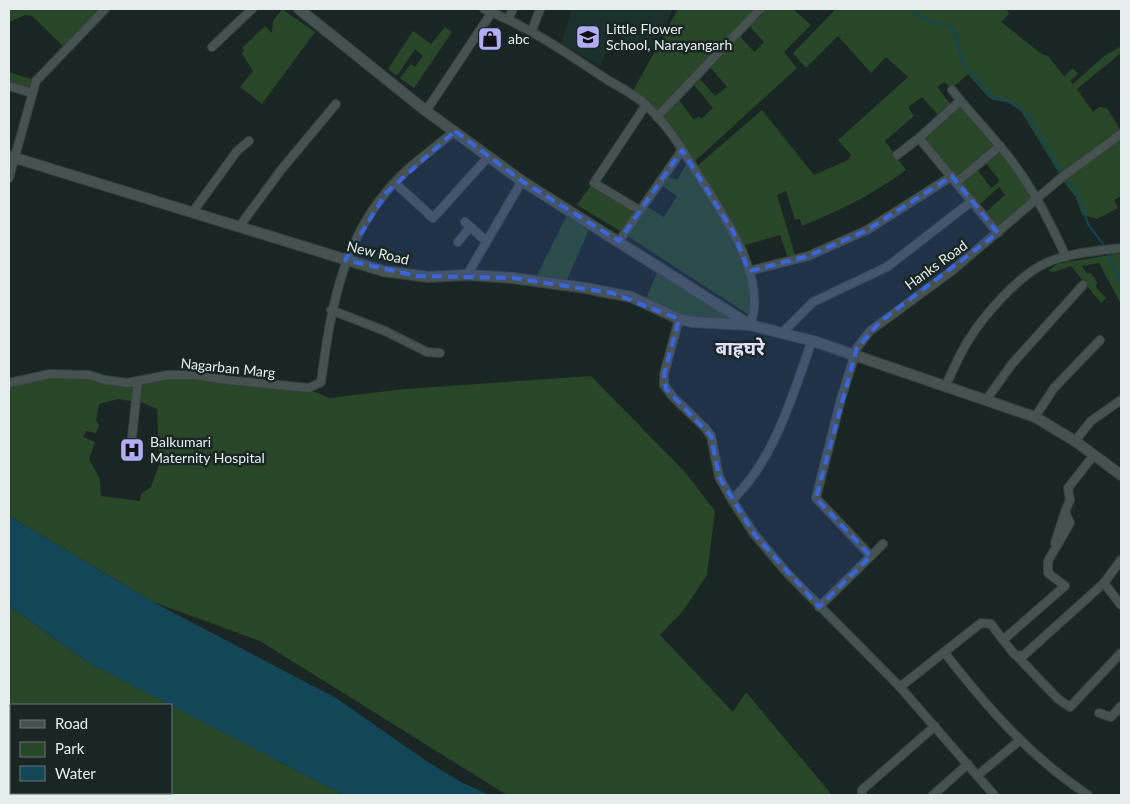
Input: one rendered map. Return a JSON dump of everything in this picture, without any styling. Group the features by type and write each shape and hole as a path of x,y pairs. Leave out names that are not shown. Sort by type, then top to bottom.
{"street":[{"path":"9,178 12,157 32,93 40,75 105,9"},
{"path":"212,48 252,9"},
{"path":"299,9 426,111 522,181 750,326 783,332 812,341 1035,417 1075,441 1121,475"},
{"path":"508,19 513,9"},
{"path":"531,33 540,9"},
{"path":"657,117 760,9"},
{"path":"426,111 488,10 508,19 646,105 682,150 733,231 749,271 755,313 750,326"},
{"path":"9,86 32,93"},
{"path":"952,90 1000,146 1037,199 1066,257"},
{"path":"897,155 960,101"},
{"path":"239,228 281,170 336,104"},
{"path":"638,210 594,183 646,105"},
{"name":"Nagarban Marg","path":"9,383 50,374 89,375 118,382 168,375 194,375 308,388 316,386 321,382 331,310 345,260 359,233 395,183 455,131"},
{"name":"Hanks Road","path":"871,556 816,498 857,348 870,331 881,321 953,270 1064,176 1121,134"},
{"path":"919,138 998,233"},
{"path":"192,213 237,151 250,140"},
{"path":"749,271 808,256 867,230 954,179 1000,146"},
{"path":"619,241 638,210 682,150"},
{"path":"395,183 433,218 490,156"},
{"name":"New Road","path":"12,157 382,271 417,276 468,275 513,278 612,292 632,297 679,319 720,325 750,326"},
{"path":"468,275 522,181"},
{"path":"783,332 813,302 887,266 972,200"},
{"path":"458,242 468,225 486,241"},
{"path":"945,386 968,341 984,318 1029,274 1048,262 1066,257 1121,248"},
{"path":"986,400 1012,364 1083,284"},
{"path":"331,310 385,331 427,352 440,353"},
{"path":"679,319 664,374 664,384 711,436 719,477 754,534 819,607 900,687 994,795"},
{"path":"1035,417 1054,388 1100,340"},
{"path":"732,500 750,481 784,419 812,341"},
{"path":"132,436 138,380"},
{"path":"1075,441 1091,421 1121,400"},
{"path":"1003,640 1065,586 1048,573 1048,561 1054,547 1070,523 1064,512 1070,500 1068,488 1094,455"},
{"path":"819,607 882,544"},
{"path":"1018,657 1027,653 1104,583 1121,560"},
{"path":"1104,583 1121,605"},
{"path":"900,687 981,623 991,624 1003,640 1058,700 1070,707 1121,653"},
{"path":"944,652 1008,730 1062,778 1088,795"},
{"path":"1099,713 1111,717 1121,706"},
{"path":"862,795 862,790 935,726"},
{"path":"978,775 1020,741"},
{"path":"933,795 968,764"}],"highlighted area":[{"path":"455,131 522,181 619,241 682,150 733,231 749,271 808,256 867,230 952,176 998,233 881,321 857,348 816,498 871,556 819,607 754,534 719,477 711,436 666,389 664,374 679,319 612,293 513,278 417,276 345,260 386,193"}],"shaded area":[{"name":"Little Flower School, Narayangarh","path":"572,9 673,9 654,48 641,52 615,32 600,66 561,43"}],"green space":[{"path":"9,9 102,9 64,47 32,16 25,15 9,22"},
{"path":"282,9 315,32 262,104 240,87 253,71 242,54 244,49 242,48 265,26 272,33 273,21"},
{"path":"678,9 757,9 657,112 633,91"},
{"path":"765,9 793,9 811,25 784,52 797,68 694,162 663,119 664,114 678,99 694,120 699,116 701,119 713,108 694,85 700,79 715,96 727,87 710,67 739,35 754,52 764,42 749,26"},
{"path":"836,9 1007,9 1009,14 1001,22 1042,54 1048,56 1064,76 1073,68 1078,74 1070,81 1073,84 1104,56 1121,46 1121,53 1077,89 1093,112 1099,107 1107,108 1120,129 1060,175 1021,111 1007,102 993,100 988,97 968,74 951,89 945,82 937,87 952,106 939,116 922,97 908,107 914,116 885,141 906,170 881,187 843,208 802,226 800,219 795,220 786,191 777,195 795,255 788,258 780,235 742,246 697,166 762,110 814,175 848,160 851,155 838,140 908,77 886,57 871,73 838,36 806,68 793,53"},
{"path":"445,27 452,32 414,88 400,78 411,64 415,67 423,56 415,49 397,76 388,69 413,31 431,44"},
{"path":"9,72 34,80 30,88 9,83"},
{"path":"961,106 998,144 957,178 922,138"},
{"path":"1121,138 1121,196 1114,200 1118,208 1097,219 1082,215 1076,197 1063,181"},
{"path":"998,151 1006,151 1039,194 998,227 986,212 1005,195 999,187 979,205 961,183 977,169 991,188 1000,181 985,162"},
{"path":"687,163 720,215 737,250 749,288 752,310 749,315 626,235 644,205 664,217 677,196 660,184 666,175 677,180"},
{"path":"592,184 635,211 622,232 577,205"},
{"path":"569,211 591,225 566,282 535,279"},
{"path":"1121,253 1121,304 1099,263 1082,266 1086,273 1091,273 1097,282 1096,287 1106,298 1101,303 1071,266 1054,272 1048,271 1057,264"},
{"path":"658,270 729,316 727,321 685,315 646,299"},
{"path":"591,376 685,472 715,511 707,575 683,611 660,635 733,712 746,692 832,795 507,795 260,641 153,602 9,516 9,386 51,378 88,379 111,386 126,386 171,378 193,378 223,384 316,392 329,398 405,389","holes":["118,399 143,403 157,409 159,465 151,487 141,494 140,501 101,496 100,479 89,459 95,442 83,437 86,431 96,433 99,426 96,420 99,404"]},
{"path":"9,606 89,663 169,704 10,704 10,794 172,794 172,706 344,795 9,795"}],"water":[{"path":"9,516 153,602 336,698 425,760 459,781 489,795 344,795 172,706 172,704 168,704 89,663 9,606"}],"waterway":[{"path":"910,9 929,20 951,26 956,35 961,58 966,67 992,97 1013,103 1028,115 1062,174"},
{"path":"1065,178 1080,199 1088,224 1103,244"},
{"path":"1109,255 1121,284"}],"place":[{"name":"Little Flower School, Narayangarh","path":"588,37"},
{"name":"abc","path":"490,39"},
{"name":"Balkumari Maternity Hospital","path":"132,450"}],"district":[{"name":"बाह्रघरे","path":"740,348"}]}
